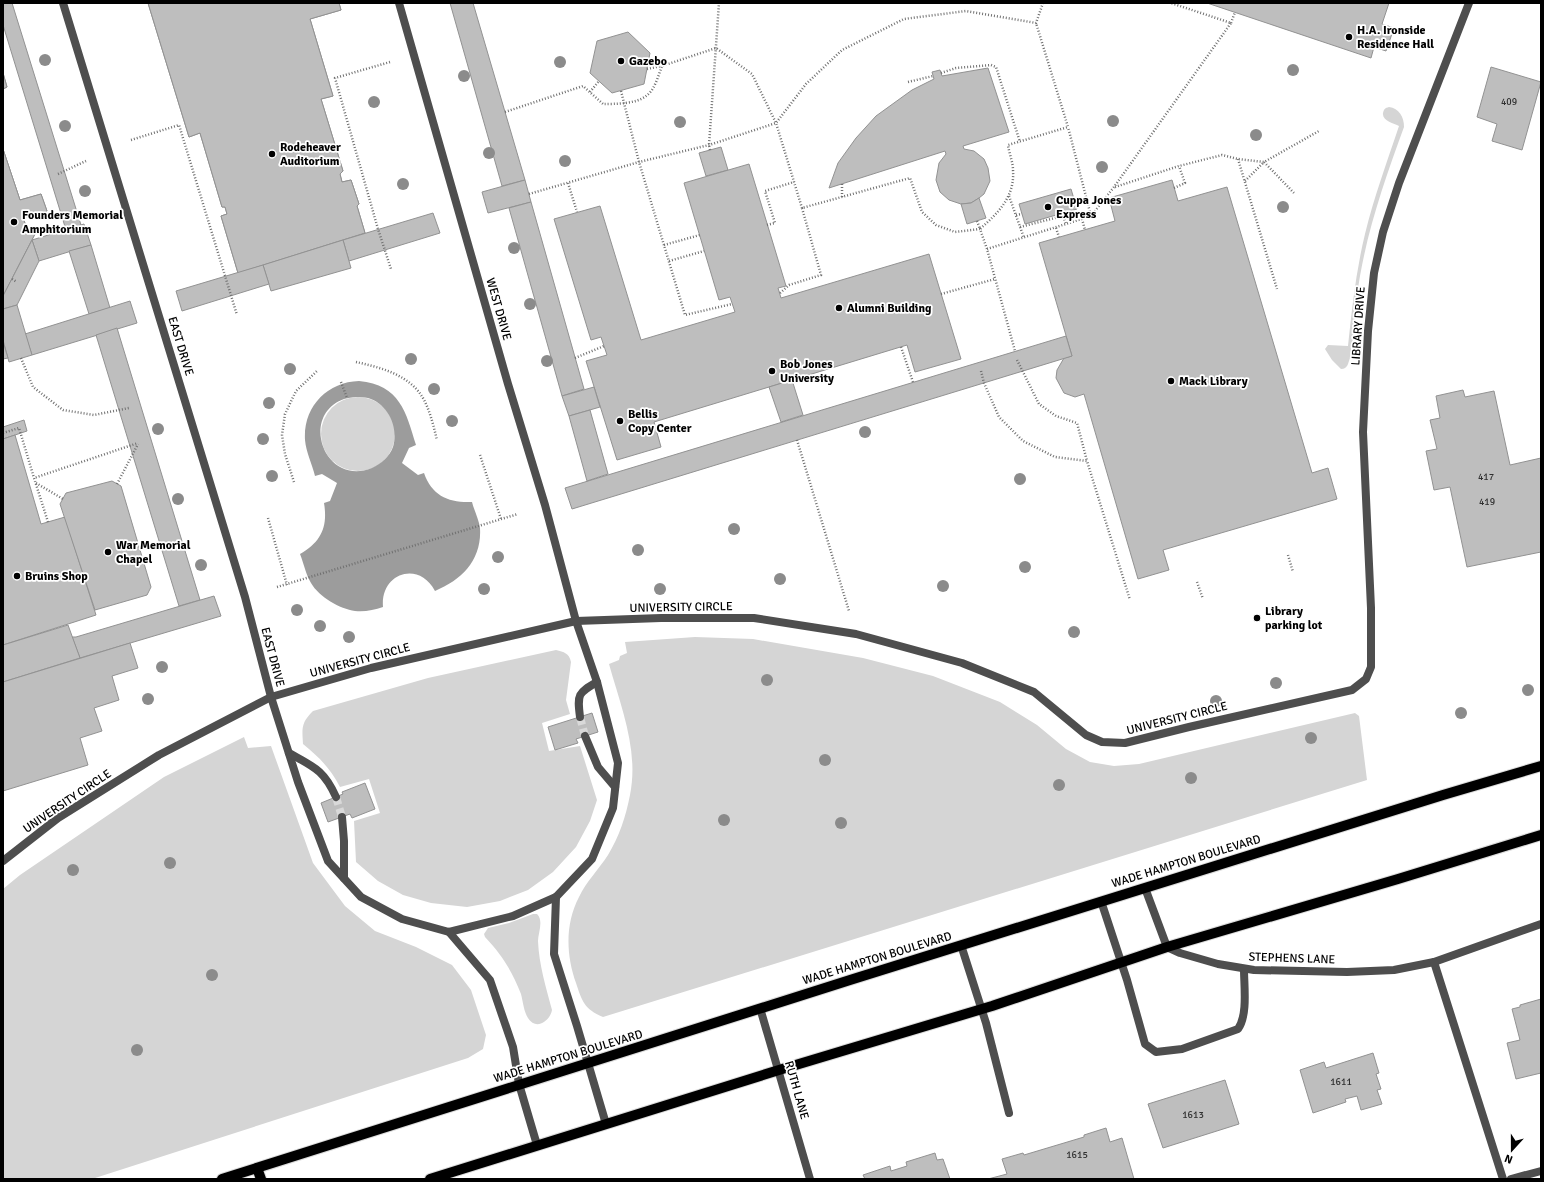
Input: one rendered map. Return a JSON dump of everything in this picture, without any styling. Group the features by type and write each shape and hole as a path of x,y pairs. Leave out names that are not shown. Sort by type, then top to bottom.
{"main road":[{"name":"WADE HAMPTON BOULEVARD","path":"222,1179 1101,901 1435,797 1541,766"},
{"path":"430,1179 448,1176 538,1145 982,1009 1167,947 1541,835"},
{"path":"257,1168 261,1179"}],"street":[{"name":"EAST DRIVE","path":"63,3 245,597 271,697 298,782 328,861 362,897 402,919 449,932"},
{"name":"WEST DRIVE","path":"398,3 544,505 576,621 597,682 618,763 613,808 592,859 556,897"},
{"name":"LIBRARY DRIVE","path":"1371,667 1370,601 1363,432 1368,331 1374,273 1383,232 1399,183 1470,3"},
{"name":"UNIVERSITY CIRCLE","path":"3,861 58,818 158,755 271,697 371,668 576,621 661,618 754,618 856,634 962,663 1034,692 1086,735 1102,742 1125,743 1352,690 1366,679 1371,667"},
{"path":"580,717 578,700 583,690 597,682"},
{"path":"585,736 598,767 616,787"},
{"path":"289,753 316,768 329,782 336,797"},
{"path":"342,817 344,841 344,878"},
{"path":"1145,888 1167,947"},
{"path":"538,1145 519,1084 513,1047 490,980 449,932 513,916 556,897 554,954 606,1124"},
{"path":"1101,901 1145,1044 1156,1052 1182,1049 1238,1029 1242,1023 1244,1013 1244,969"},
{"name":"STEPHENS LANE","path":"1167,947 1180,953 1218,964 1244,969 1362,972 1394,970 1434,962 1541,924"},
{"path":"961,945 982,1009 1009,1113"},
{"path":"1434,962 1503,1179"},
{"name":"RUTH LANE","path":"760,1008 810,1179"},
{"path":"1512,1179 1541,1171"}],"path":[{"path":"710,150 709,144 719,3"},
{"path":"1043,3 1036,23 1068,127 1091,216"},
{"path":"1171,3 1231,23"},
{"path":"529,194 639,162 709,144 776,123 806,84 842,50 904,19 966,11 1036,23"},
{"path":"987,249 1091,216 1114,187 1231,23 1235,12"},
{"path":"647,69 662,66 716,48"},
{"path":"716,48 752,74 776,123 821,275 789,285 780,293"},
{"path":"390,62 336,78 378,229 392,269"},
{"path":"941,73 956,68 991,65 996,67 1020,142"},
{"path":"505,112 584,86 603,104 625,104 646,96 656,82 662,66"},
{"path":"908,82 932,76"},
{"path":"590,92 599,81"},
{"path":"621,91 639,162 685,315 732,304"},
{"path":"131,140 179,125 237,315"},
{"path":"802,208 910,178 922,212 936,225 955,232 980,230 1000,210 1011,191 1013,170 1008,145 1068,127"},
{"path":"1245,181 1264,162 1319,132"},
{"path":"1114,187 1178,166 1222,155 1238,159 1264,162 1294,193"},
{"path":"1238,159 1277,289"},
{"path":"58,174 86,161"},
{"path":"1174,188 1185,183 1178,166"},
{"path":"767,225 775,223 765,191 794,182"},
{"path":"568,183 577,212"},
{"path":"842,184 842,197"},
{"path":"1009,195 1024,238"},
{"path":"1016,215 1022,214"},
{"path":"1020,227 1063,216 1066,224"},
{"path":"1082,219 1085,230"},
{"path":"977,221 987,249 1015,352"},
{"path":"1056,228 1060,237"},
{"path":"664,245 700,235"},
{"path":"669,261 704,251"},
{"path":"12,279 18,282"},
{"path":"941,294 995,279"},
{"path":"575,358 604,346"},
{"path":"901,347 913,382"},
{"path":"21,358 33,387 63,410 94,415 129,408"},
{"path":"1017,360 1039,404 1056,416 1077,423 1087,461 1130,600"},
{"path":"356,362 392,372 414,385 426,403 437,440"},
{"path":"294,482 285,454 282,435 285,414 296,391 317,371"},
{"path":"981,371 984,383 999,417 1023,441 1055,457 1087,461"},
{"path":"340,382 347,398"},
{"path":"3,433 19,428 48,522"},
{"path":"798,440 849,611"},
{"path":"34,478 138,443 117,484"},
{"path":"480,455 501,519"},
{"path":"36,484 63,499"},
{"path":"277,587 518,514"},
{"path":"268,518 287,585"},
{"path":"1288,555 1293,572"},
{"path":"1197,582 1203,599"}],"shaded area":[{"path":"1389,107 1398,111 1403,120 1404,127 1368,238 1358,286 1350,358 1346,367 1341,369 1332,360 1325,349 1328,345 1348,346 1357,276 1365,234 1399,126 1384,118 1383,113 1386,108"},
{"path":"359,381 373,384 384,388 392,394 404,411 416,445 409,448 402,463 418,475 424,473 427,481 437,493 442,496 456,501 472,502 480,528 478,550 474,559 462,575 454,581 435,591 428,581 420,576 411,573 402,575 394,579 388,586 384,595 383,607 366,611 355,611 343,608 330,602 319,593 309,580 300,554 318,539 324,527 324,503 330,501 337,483 322,474 315,476 305,440 305,428 308,417 319,398 327,391 347,382","holes":["358,397 368,398 381,405 390,417 393,424 394,439 392,450 382,462 372,468 355,471 341,467 330,459 323,447 320,433 323,419 330,407 344,399"]},
{"path":"358,397 379,403 389,413 395,434 389,455 379,465 358,471 337,465 327,455 321,434 327,413 337,403"},
{"path":"695,637 753,639 863,658 933,676 1000,702 1037,725 1066,749 1090,762 1114,766 1139,764 1355,713 1359,716 1367,780 603,1017 592,1011 582,1000 570,962 568,940 574,907 585,886 608,855 616,841 630,795 632,762 630,745 623,712 609,664 619,660 620,656 627,653 625,642"},
{"path":"556,650 566,653 571,662 566,700 570,714 542,723 549,751 580,746 597,800 590,821 576,847 553,872 528,890 500,901 467,907 431,903 403,895 378,881 356,862 354,821 380,813 369,779 340,787 324,763 303,744 303,726 309,715 313,711 428,678"},
{"path":"244,737 248,748 271,746 313,863 345,906 375,931 416,947 452,965 471,990 486,1035 483,1049 468,1058 92,1179 3,1179 3,889 20,875 164,777"},
{"path":"533,914 537,914 540,920 538,941 540,959 552,1010 549,1018 539,1024 531,1022 528,1018 521,994 514,978 497,950 484,934 488,928 509,923"}],"building":[{"path":"3,3 12,3 81,225 66,230 3,25"},
{"name":"Rodeheaver Auditorium","path":"148,3 339,3 341,10 310,19 333,96 321,99 343,171 340,174 342,182 351,180 359,204 357,206 365,233 238,273 221,216 227,214 225,207 222,207 200,133 189,137"},
{"name":"Rodeheaver Auditorium","path":"148,3 339,3 341,10 310,19 333,96 321,99 343,171 340,174 342,182 351,180 359,204 357,206 365,233 238,273 221,216 227,214 225,207 222,207 200,133 189,137"},
{"path":"450,3 473,3 525,180 502,186"},
{"name":"H.A. Ironside Residence Hall","path":"1207,3 1389,3 1382,24 1394,28 1386,51 1374,47 1371,58"},
{"name":"Gazebo","path":"628,32 650,53 644,84 612,93 590,73 597,41"},
{"path":"1491,67 1541,82 1522,150 1492,141 1497,124 1477,117"},
{"path":"988,68 1009,132 963,146 964,149 974,151 984,159 988,168 990,181 984,194 979,198 971,203 961,204 949,200 940,192 936,180 939,163 946,154 945,151 829,188 838,163 856,138 876,116 912,90 934,79 932,72 940,70 942,76"},
{"path":"3,73 7,87 3,89"},
{"path":"3,73 7,87 3,89"},
{"path":"721,147 728,170 706,176 699,153"},
{"name":"Founders Memorial Amphitorium","path":"3,149 20,200 41,194 47,211 23,218 26,226 36,232 3,296"},
{"name":"Founders Memorial Amphitorium","path":"3,149 20,200 41,194 47,211 23,218 26,226 36,232 3,296"},
{"name":"Alumni Building","path":"749,164 786,286 778,288 781,298 929,254 961,359 915,372 907,345 654,422 661,447 617,460 586,361 607,355 601,337 591,340 554,219 600,206 641,340 735,312 730,297 719,300 684,183"},
{"path":"525,180 531,202 488,213 482,192"},
{"name":"Mack Library","path":"1172,180 1178,201 1227,187 1312,473 1328,468 1337,499 1163,550 1169,570 1138,579 1084,394 1075,397 1064,393 1056,378 1057,370 1064,358 1072,356 1039,243 1115,221 1109,198"},
{"name":"Cuppa Jones Express","path":"1071,189 1077,209 1025,224 1019,204"},
{"path":"979,198 986,218 967,224 961,204 971,203"},
{"path":"531,202 584,389 562,396 509,208"},
{"path":"433,213 440,233 349,261 343,240"},
{"path":"84,224 91,245 39,261 32,240"},
{"path":"32,240 39,261 17,305 3,309 3,296"},
{"path":"343,240 351,268 271,291 263,265"},
{"path":"91,245 110,308 89,314 69,251"},
{"path":"263,265 269,284 182,311 176,291"},
{"path":"130,301 137,323 32,355 25,334"},
{"path":"17,305 32,355 9,362 3,340 3,309"},
{"path":"117,328 200,600 179,606 96,335"},
{"path":"1066,336 1072,356 572,509 565,488"},
{"path":"3,345 8,358 3,359"},
{"path":"792,380 803,415 781,422 769,387"},
{"path":"594,387 600,407 569,416 562,396"},
{"path":"1463,390 1465,397 1494,391 1510,465 1541,458 1541,552 1467,567 1450,487 1434,490 1426,451 1437,449 1430,420 1440,418 1436,396"},
{"path":"590,410 608,474 587,481 569,416"},
{"path":"24,420 27,431 3,439 3,427"},
{"path":"15,435 41,524 65,517 96,615 3,645 3,439"},
{"name":"War Memorial Chapel","path":"112,481 121,486 151,587 147,595 95,610 60,504 66,493"},
{"path":"214,596 221,616 80,658 72,637 76,637"},
{"path":"68,625 80,658 3,682 3,645"},
{"path":"130,643 138,668 112,676 119,700 94,708 102,731 80,738 88,765 3,791 3,682"},
{"path":"592,713 598,732 576,739 578,743 555,750 548,727"},
{"path":"365,783 375,809 352,818 350,814 328,822 321,803 343,794 342,792"},
{"path":"1541,999 1541,1073 1516,1079 1507,1043 1520,1040 1512,1009"},
{"path":"1373,1053 1379,1073 1376,1074 1381,1089 1377,1090 1382,1104 1361,1110 1357,1096 1345,1099 1346,1102 1313,1113 1300,1070 1324,1062 1326,1068"},
{"path":"1225,1080 1239,1124 1163,1148 1148,1104"},
{"path":"1106,1128 1110,1142 1122,1138 1134,1179 988,1179 1007,1174 1002,1159 1023,1153 1024,1155 1084,1137 1084,1135"},
{"path":"935,1153 937,1160 943,1159 950,1179 865,1179 863,1175 890,1166 891,1171 907,1166 906,1162"}],"tunnel":[{"path":"580,717 585,736"},
{"path":"336,797 342,817"}],"place":[{"name":"H.A. Ironside Residence Hall","path":"1349,37"},
{"name":"Gazebo","path":"621,61"},
{"name":"Rodeheaver Auditorium","path":"272,154"},
{"name":"Cuppa Jones Express","path":"1048,207"},
{"name":"Founders Memorial Amphitorium","path":"14,222"},
{"name":"Alumni Building","path":"839,308"},
{"name":"Bob Jones University","path":"772,371"},
{"name":"Mack Library","path":"1171,381"},
{"name":"Bellis Copy Center","path":"620,421"},
{"name":"War Memorial Chapel","path":"108,552"},
{"name":"Bruins Shop","path":"17,576"},
{"name":"Library parking lot","path":"1257,618"}]}
